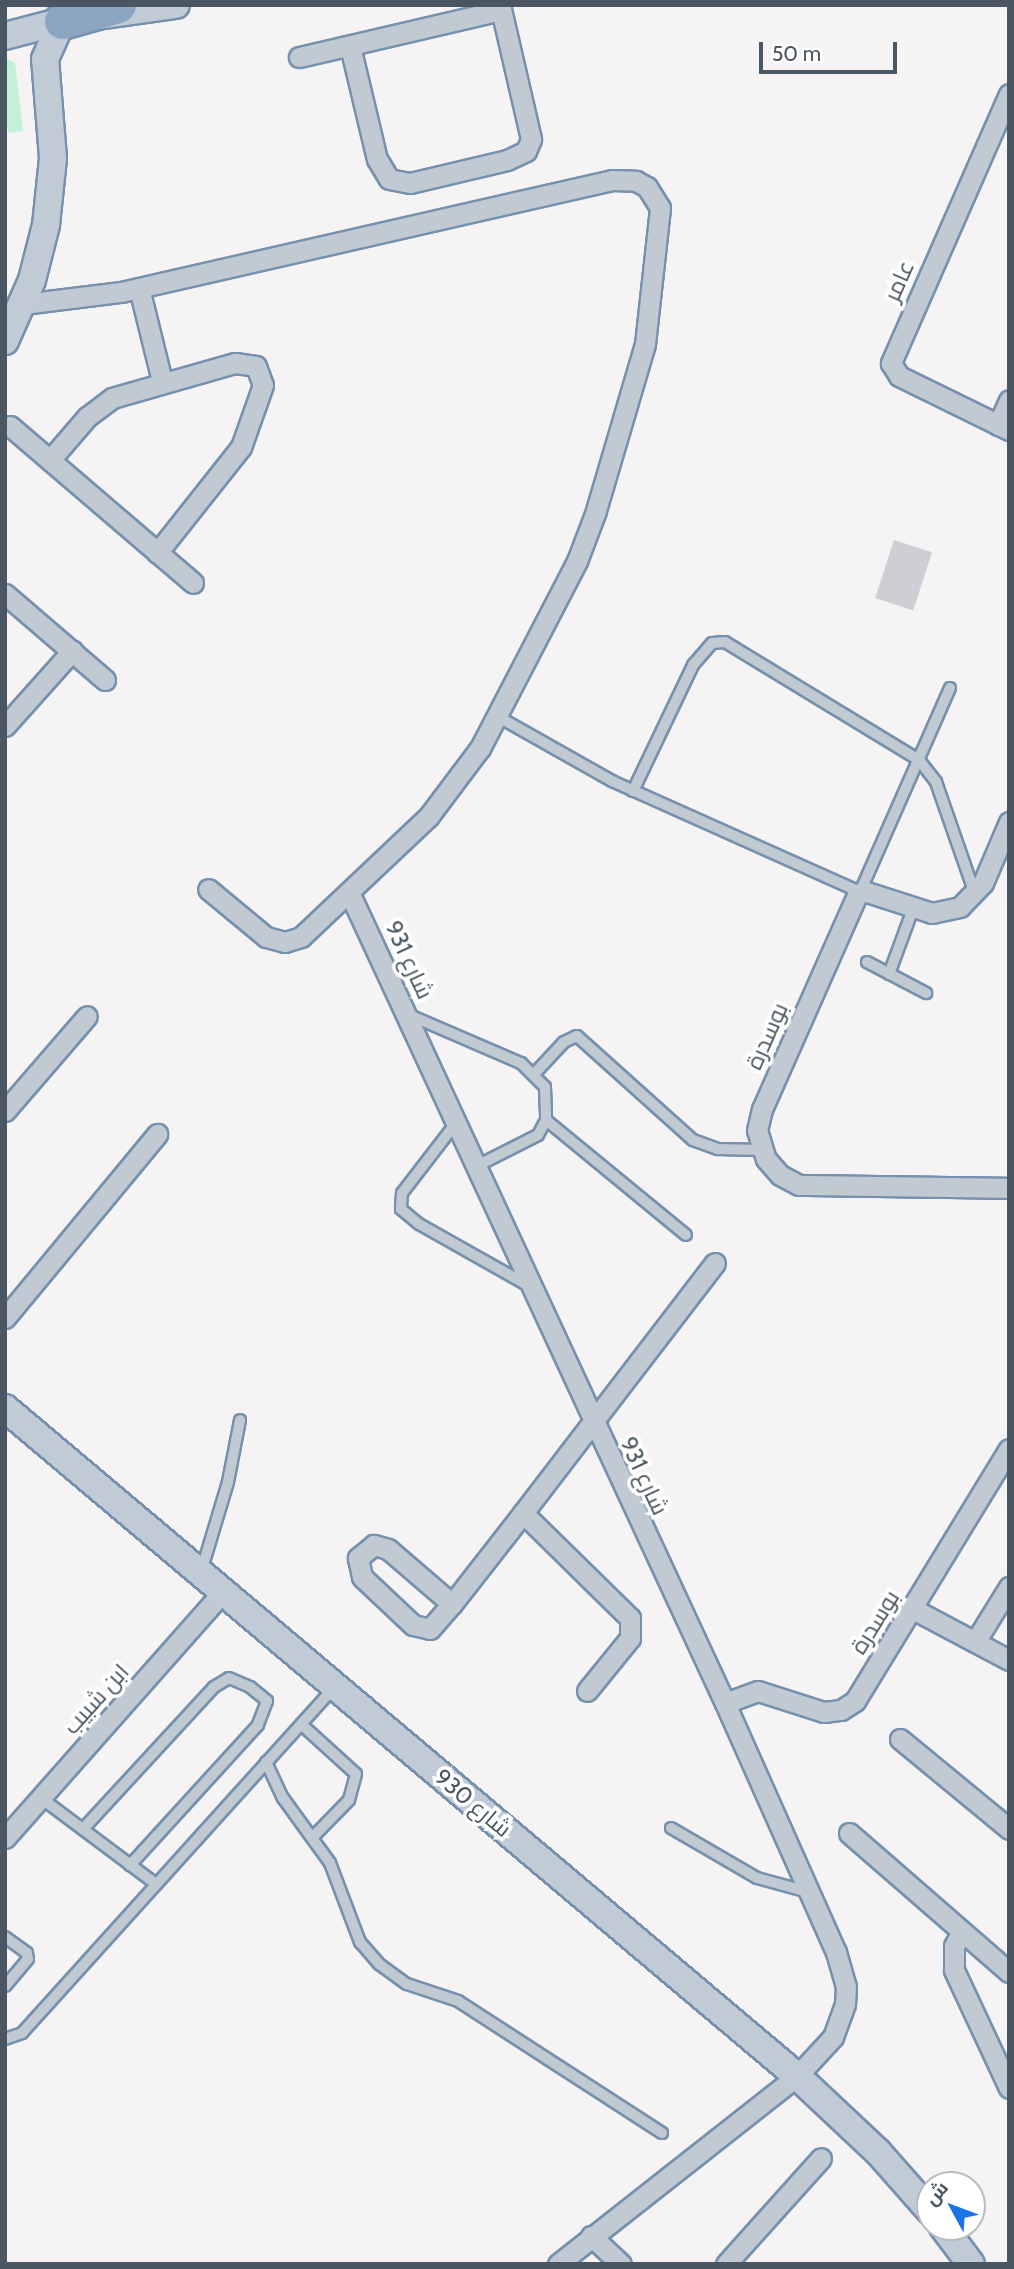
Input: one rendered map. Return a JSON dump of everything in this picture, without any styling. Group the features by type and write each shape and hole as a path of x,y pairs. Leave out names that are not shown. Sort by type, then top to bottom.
{"highway":[{"path":"62,21 118,5"}],"street":[{"path":"5,36 62,21 176,5"},
{"path":"299,57 500,8 529,125 529,145 514,158 410,183 389,179 380,167 350,46"},
{"path":"7,331 14,304 41,250 51,193 51,124 45,74 48,49 62,21"},
{"path":"5,47 28,57 45,74"},
{"name":"عامر","path":"1003,428 899,376 891,363 1009,94"},
{"path":"14,304 139,288 612,180 636,181 655,196 661,220 645,344 623,428 577,561 497,716 447,795 308,932 285,942 266,937 208,889"},
{"path":"139,288 162,381"},
{"path":"50,460 103,403 162,381 247,362 262,374 263,385 241,447 157,552"},
{"path":"1003,428 1009,401"},
{"path":"10,426 193,583"},
{"path":"5,594 104,680"},
{"path":"5,726 72,651"},
{"path":"860,892 913,909 951,911 976,895 1009,822"},
{"name":"شارع 931","path":"349,892 457,1122 592,1423 725,1703 843,1968 845,2004 833,2037 797,2076 558,2264"},
{"name":"بوسدرة","path":"761,1150 757,1130 762,1109 860,892"},
{"path":"5,1111 87,1016"},
{"path":"5,1318 157,1134"},
{"path":"761,1150 772,1168 799,1185 1009,1188"},
{"path":"452,1604 387,1549 374,1545 358,1558 362,1577 419,1629 430,1629 452,1604 523,1513 715,1263"},
{"name":"شارع 930","path":"5,1408 797,2076 878,2152 916,2195"},
{"name":"بوسدرة","path":"725,1703 758,1691 824,1712 849,1707 913,1609 1009,1449"},
{"path":"523,1513 631,1618 630,1638 587,1691"},
{"path":"975,1642 1009,1587"},
{"name":"ابن شبيب","path":"5,1838 223,1592"},
{"path":"913,1609 1009,1660"},
{"path":"900,1739 1009,1829"},
{"path":"849,1833 1009,1972"},
{"path":"961,1933 954,1946 954,1970 1009,2088"},
{"path":"726,2264 821,2158"},
{"path":"591,2236 621,2264"},
{"path":"954,2241 971,2264"}],"lane":[{"path":"633,791 693,665 712,643 725,642 739,648 919,760 936,782 976,895"},
{"path":"497,716 633,791 860,892 950,688"},
{"path":"889,974 913,909"},
{"path":"867,962 926,993"},
{"path":"407,1014 536,1072 545,1087 547,1120 524,1145 477,1166"},
{"path":"536,1072 564,1041 577,1036 693,1140 718,1149 761,1150"},
{"path":"547,1120 686,1235"},
{"path":"457,1122 402,1193 401,1209 419,1224 531,1287"},
{"path":"201,1573 228,1482 240,1420"},
{"path":"83,1829 214,1687 229,1678 250,1687 267,1702 258,1725 130,1865"},
{"path":"5,2039 22,2033 335,1686"},
{"path":"301,1724 356,1774 349,1800 314,1836"},
{"path":"266,1762 283,1798 314,1836 330,1863 360,1942 379,1964 407,1984 458,2001 662,2133"},
{"path":"41,1798 156,1885"},
{"path":"671,1828 757,1878 810,1892"},
{"path":"5,1937 27,1953 28,1959 5,1986"}],"green space":[{"path":"5,58 15,63 23,131 9,133 5,122"}],"building":[{"path":"894,540 932,552 913,610 875,598"}]}
